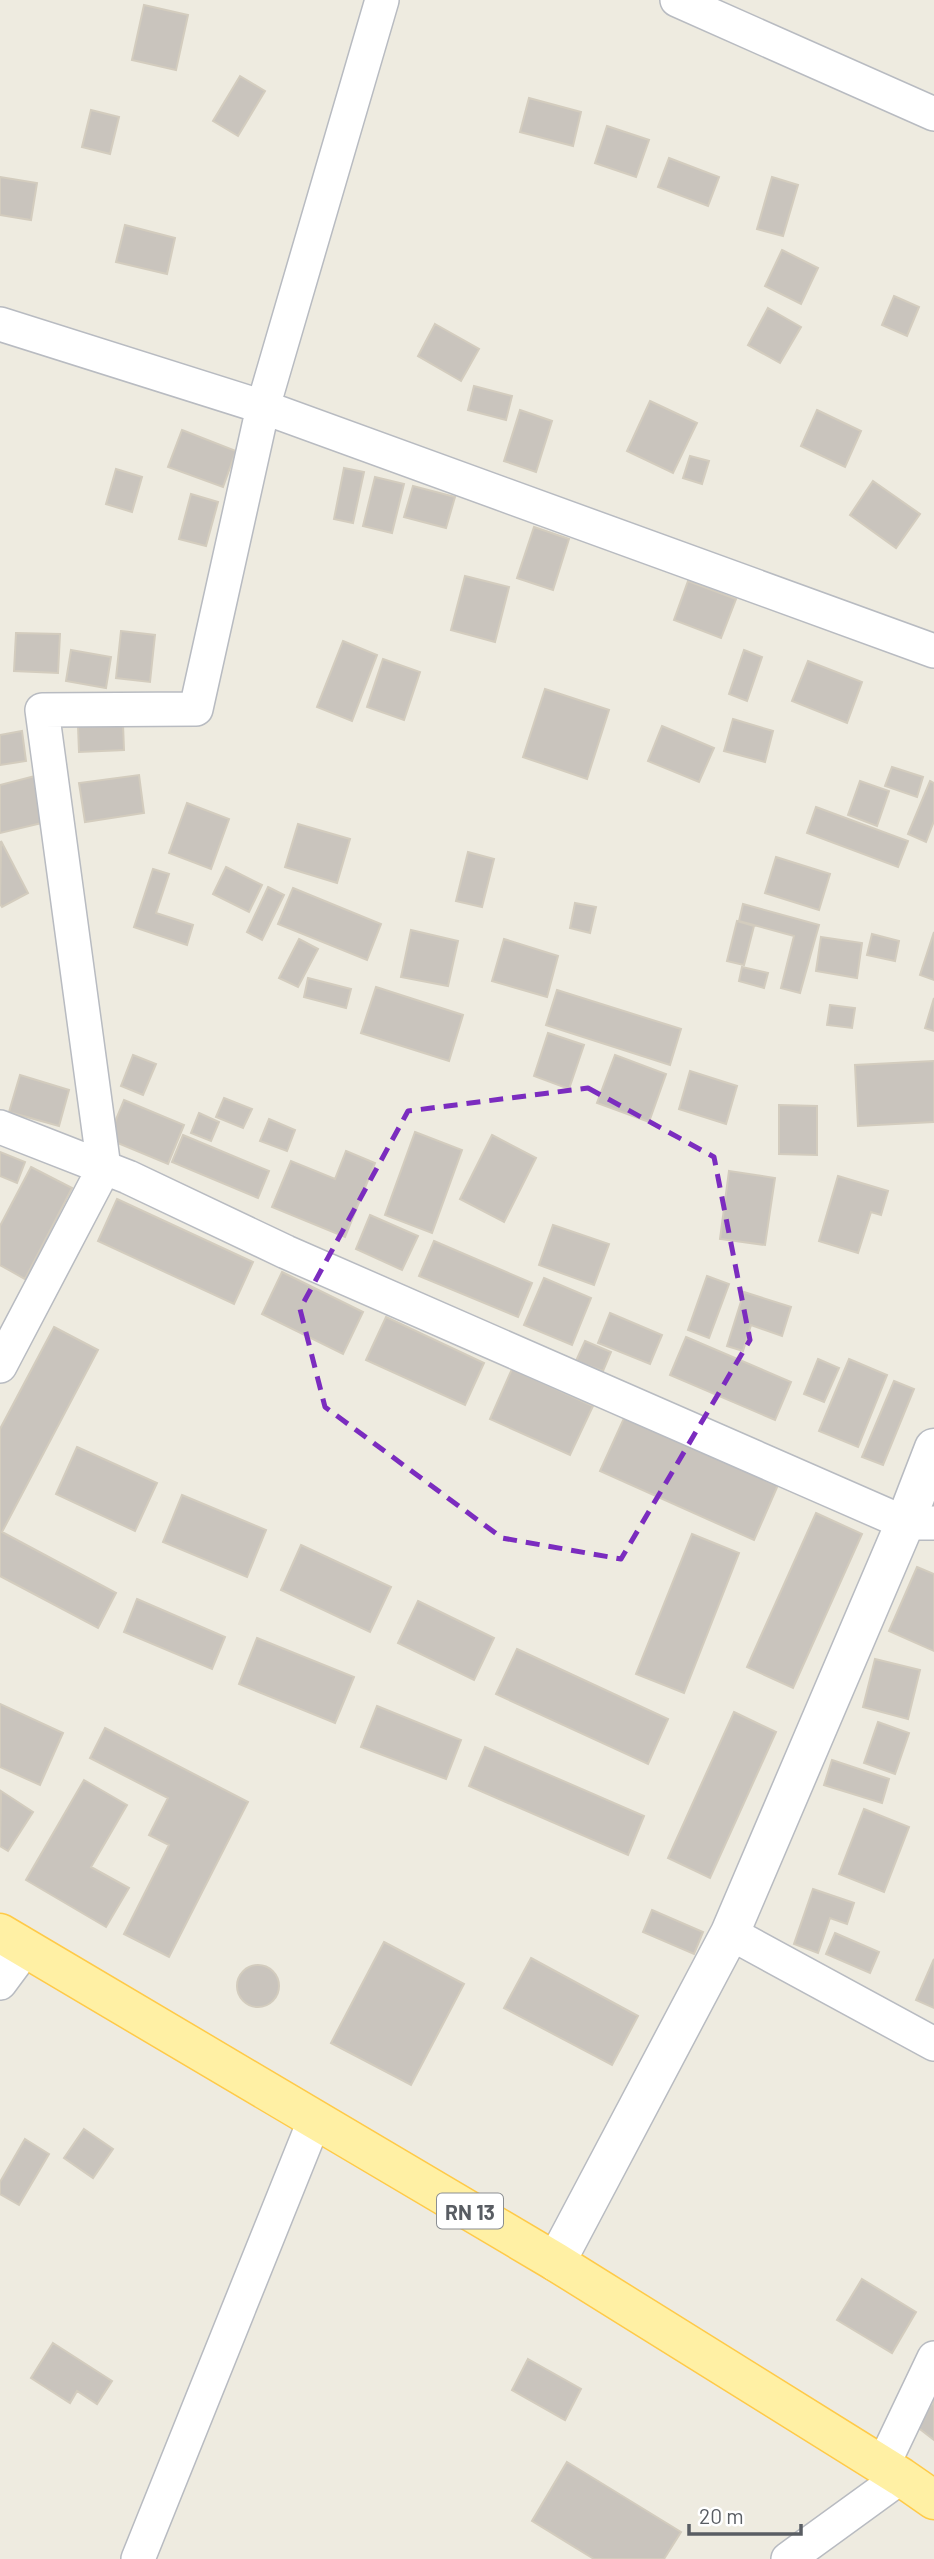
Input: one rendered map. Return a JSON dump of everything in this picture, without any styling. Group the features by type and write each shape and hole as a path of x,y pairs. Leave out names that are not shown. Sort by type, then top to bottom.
{"main road":[{"name":"RN 13","path":"13,1940 556,2262 892,2471 934,2500"}],"street":[{"path":"0,1366 104,1168 42,710 196,709 263,407 382,0"},
{"path":"677,0 934,114"},
{"path":"0,324 263,407 934,651"},
{"path":"0,1127 104,1168 312,1264 920,1523"},
{"path":"556,2262 730,1933 920,1523 934,1448"},
{"path":"730,1933 934,2044"},
{"path":"0,1983 13,1940"},
{"path":"138,2559 315,2119"},
{"path":"788,2559 892,2471 934,2358"}],"highlighted area":[{"path":"588,1088 714,1157 750,1340 621,1559 502,1538 325,1407 300,1309 408,1111"}],"building":[{"path":"144,5 188,15 176,70 132,60"},
{"path":"240,76 265,91 238,136 213,121"},
{"path":"529,98 581,112 573,146 520,132"},
{"path":"91,110 119,117 110,154 82,147"},
{"path":"607,126 649,140 636,177 595,163"},
{"path":"669,158 719,177 708,206 658,187"},
{"path":"0,177 37,183 31,220 0,215"},
{"path":"772,177 798,185 783,236 757,229"},
{"path":"125,225 175,238 167,274 116,262"},
{"path":"782,250 818,268 801,304 765,286"},
{"path":"894,296 919,307 907,336 882,325"},
{"path":"768,308 801,327 780,363 748,345"},
{"path":"435,324 479,349 461,381 418,356"},
{"path":"474,386 512,396 506,420 468,410"},
{"path":"650,401 697,423 673,473 627,451"},
{"path":"520,410 552,421 536,472 504,461"},
{"path":"817,410 861,431 845,467 801,446"},
{"path":"182,430 236,451 223,487 168,467"},
{"path":"690,456 709,461 702,484 683,478"},
{"path":"344,468 364,472 353,523 334,519"},
{"path":"116,469 142,477 132,512 106,504"},
{"path":"375,477 404,484 392,533 363,526"},
{"path":"873,481 920,514 896,548 850,515"},
{"path":"413,486 455,497 446,528 404,517"},
{"path":"191,494 218,502 206,546 179,539"},
{"path":"534,527 569,539 553,590 517,578"},
{"path":"465,576 509,587 495,642 451,630"},
{"path":"688,581 736,599 721,638 674,620"},
{"path":"121,631 155,635 150,682 116,678"},
{"path":"16,633 60,634 58,673 14,671"},
{"path":"343,641 377,655 352,721 317,707"},
{"path":"71,650 111,657 106,688 66,681"},
{"path":"744,650 762,657 747,701 729,694"},
{"path":"383,659 420,672 404,720 367,707"},
{"path":"808,661 862,682 847,723 792,701"},
{"path":"545,689 609,710 587,779 523,757"},
{"path":"733,719 773,731 765,762 724,751"},
{"path":"123,724 124,750 79,752 78,726"},
{"path":"662,726 714,748 699,782 648,761"},
{"path":"22,731 26,761 0,765 0,735"},
{"path":"892,767 923,777 917,797 885,786"},
{"path":"139,775 144,813 85,822 79,783"},
{"path":"35,776 46,822 0,833 0,785"},
{"path":"860,781 889,791 877,826 848,815"},
{"path":"930,781 934,783 934,821 926,842 908,834"},
{"path":"187,803 229,819 211,869 169,853"},
{"path":"816,807 908,841 898,867 807,833"},
{"path":"298,824 350,839 337,883 285,867"},
{"path":"1,841 28,893 2,907 0,904"},
{"path":"468,852 494,859 482,907 456,901"},
{"path":"776,857 830,874 819,910 765,893"},
{"path":"226,867 262,885 249,912 213,894"},
{"path":"153,869 169,874 156,913 193,925 187,945 134,927"},
{"path":"268,887 284,895 262,940 247,932"},
{"path":"293,888 381,924 367,960 278,924"},
{"path":"575,903 596,907 590,933 570,928"},
{"path":"743,904 819,925 800,993 781,988 794,936 739,921"},
{"path":"737,921 754,926 744,965 727,961"},
{"path":"411,930 458,941 448,986 401,977"},
{"path":"934,932 934,980 920,975"},
{"path":"872,934 899,941 895,961 867,955"},
{"path":"821,937 862,943 857,978 816,971"},
{"path":"299,939 318,949 298,987 279,978"},
{"path":"504,939 558,956 547,997 492,981"},
{"path":"742,967 768,973 764,988 739,981"},
{"path":"308,978 351,989 346,1008 304,997"},
{"path":"376,987 463,1015 449,1061 361,1033"},
{"path":"557,990 681,1029 670,1065 546,1025"},
{"path":"934,998 934,1031 925,1028"},
{"path":"830,1005 855,1008 852,1028 827,1025"},
{"path":"548,1033 584,1045 569,1089 534,1076"},
{"path":"133,1055 156,1064 143,1095 121,1086"},
{"path":"615,1055 666,1074 649,1122 597,1103"},
{"path":"934,1061 934,1122 858,1126 855,1065"},
{"path":"690,1071 737,1086 726,1124 679,1109"},
{"path":"20,1075 69,1090 59,1126 9,1112"},
{"path":"224,1098 252,1109 243,1128 216,1117"},
{"path":"124,1100 184,1125 168,1164 108,1139"},
{"path":"779,1105 817,1106 817,1155 779,1154"},
{"path":"199,1113 219,1122 211,1141 191,1133"},
{"path":"269,1119 295,1130 287,1151 260,1141"},
{"path":"415,1132 462,1150 432,1233 385,1215"},
{"path":"183,1135 269,1171 258,1198 172,1162"},
{"path":"492,1135 536,1158 504,1222 460,1199"},
{"path":"346,1151 375,1163 345,1237 272,1207 291,1161 335,1179"},
{"path":"0,1152 25,1162 17,1183 0,1176"},
{"path":"31,1167 72,1188 25,1279 0,1265 0,1226"},
{"path":"729,1171 775,1178 765,1245 720,1239"},
{"path":"838,1176 888,1191 881,1215 871,1212 858,1253 819,1241"},
{"path":"117,1199 253,1262 234,1304 98,1241"},
{"path":"370,1215 418,1236 402,1270 356,1249"},
{"path":"553,1225 609,1244 594,1285 539,1265"},
{"path":"434,1241 532,1283 518,1317 419,1276"},
{"path":"282,1272 363,1312 343,1354 262,1314"},
{"path":"707,1276 729,1284 709,1338 688,1330"},
{"path":"544,1278 591,1298 572,1345 524,1325"},
{"path":"744,1292 791,1307 782,1336 751,1325 743,1351 727,1346"},
{"path":"610,1313 662,1335 650,1364 598,1343"},
{"path":"386,1317 484,1363 465,1405 366,1360"},
{"path":"54,1327 98,1350 2,1532 116,1593 98,1628 0,1576 0,1429"},
{"path":"686,1337 791,1382 775,1420 670,1375"},
{"path":"585,1341 611,1352 603,1371 576,1361"},
{"path":"818,1359 839,1368 824,1402 804,1394"},
{"path":"849,1359 887,1375 858,1447 819,1431"},
{"path":"512,1369 593,1406 570,1455 490,1419"},
{"path":"894,1381 914,1389 883,1465 862,1457"},
{"path":"625,1416 778,1485 754,1540 600,1471"},
{"path":"77,1447 157,1483 135,1531 56,1494"},
{"path":"182,1495 266,1530 247,1577 163,1542"},
{"path":"816,1513 862,1534 793,1688 747,1667"},
{"path":"692,1534 739,1553 684,1693 636,1674"},
{"path":"301,1545 391,1587 370,1632 281,1590"},
{"path":"917,1567 934,1574 934,1651 889,1631"},
{"path":"137,1599 225,1637 212,1669 124,1632"},
{"path":"418,1601 494,1638 474,1680 398,1643"},
{"path":"257,1638 354,1677 335,1723 239,1684"},
{"path":"517,1649 668,1719 648,1764 496,1694"},
{"path":"875,1659 920,1670 908,1719 863,1707"},
{"path":"0,1704 63,1733 40,1785 0,1767"},
{"path":"377,1706 461,1740 446,1779 361,1747"},
{"path":"734,1712 776,1732 710,1878 668,1858"},
{"path":"878,1722 909,1733 895,1774 864,1763"},
{"path":"105,1728 248,1802 169,1957 124,1934 169,1845 149,1835 168,1798 90,1758"},
{"path":"485,1747 644,1816 628,1855 469,1786"},
{"path":"832,1760 889,1779 882,1803 824,1785"},
{"path":"84,1780 127,1805 91,1867 129,1888 106,1927 26,1880"},
{"path":"1,1791 33,1812 8,1851 0,1846"},
{"path":"864,1809 909,1827 884,1892 839,1874"},
{"path":"813,1889 854,1903 847,1924 830,1918 818,1953 794,1944"},
{"path":"652,1910 703,1932 694,1954 643,1932"},
{"path":"835,1933 879,1952 870,1973 826,1954"},
{"path":"384,1942 464,1984 411,2085 331,2043"},
{"path":"531,1958 638,2016 612,2065 504,2008"},
{"path":"934,1959 934,2008 916,2000"},
{"path":"258,1965 273,1971 279,1986 273,2001 258,2007 243,2001 237,1986 243,1971"},
{"path":"84,2129 113,2149 93,2178 64,2158"},
{"path":"25,2139 49,2154 19,2205 0,2194 0,2182"},
{"path":"862,2279 916,2312 892,2353 837,2320"},
{"path":"53,2343 112,2381 97,2404 77,2391 70,2403 31,2378"},
{"path":"528,2359 581,2389 565,2420 512,2390"},
{"path":"934,2401 934,2440 916,2426"},
{"path":"567,2462 681,2532 664,2559 594,2559 532,2521"}]}
